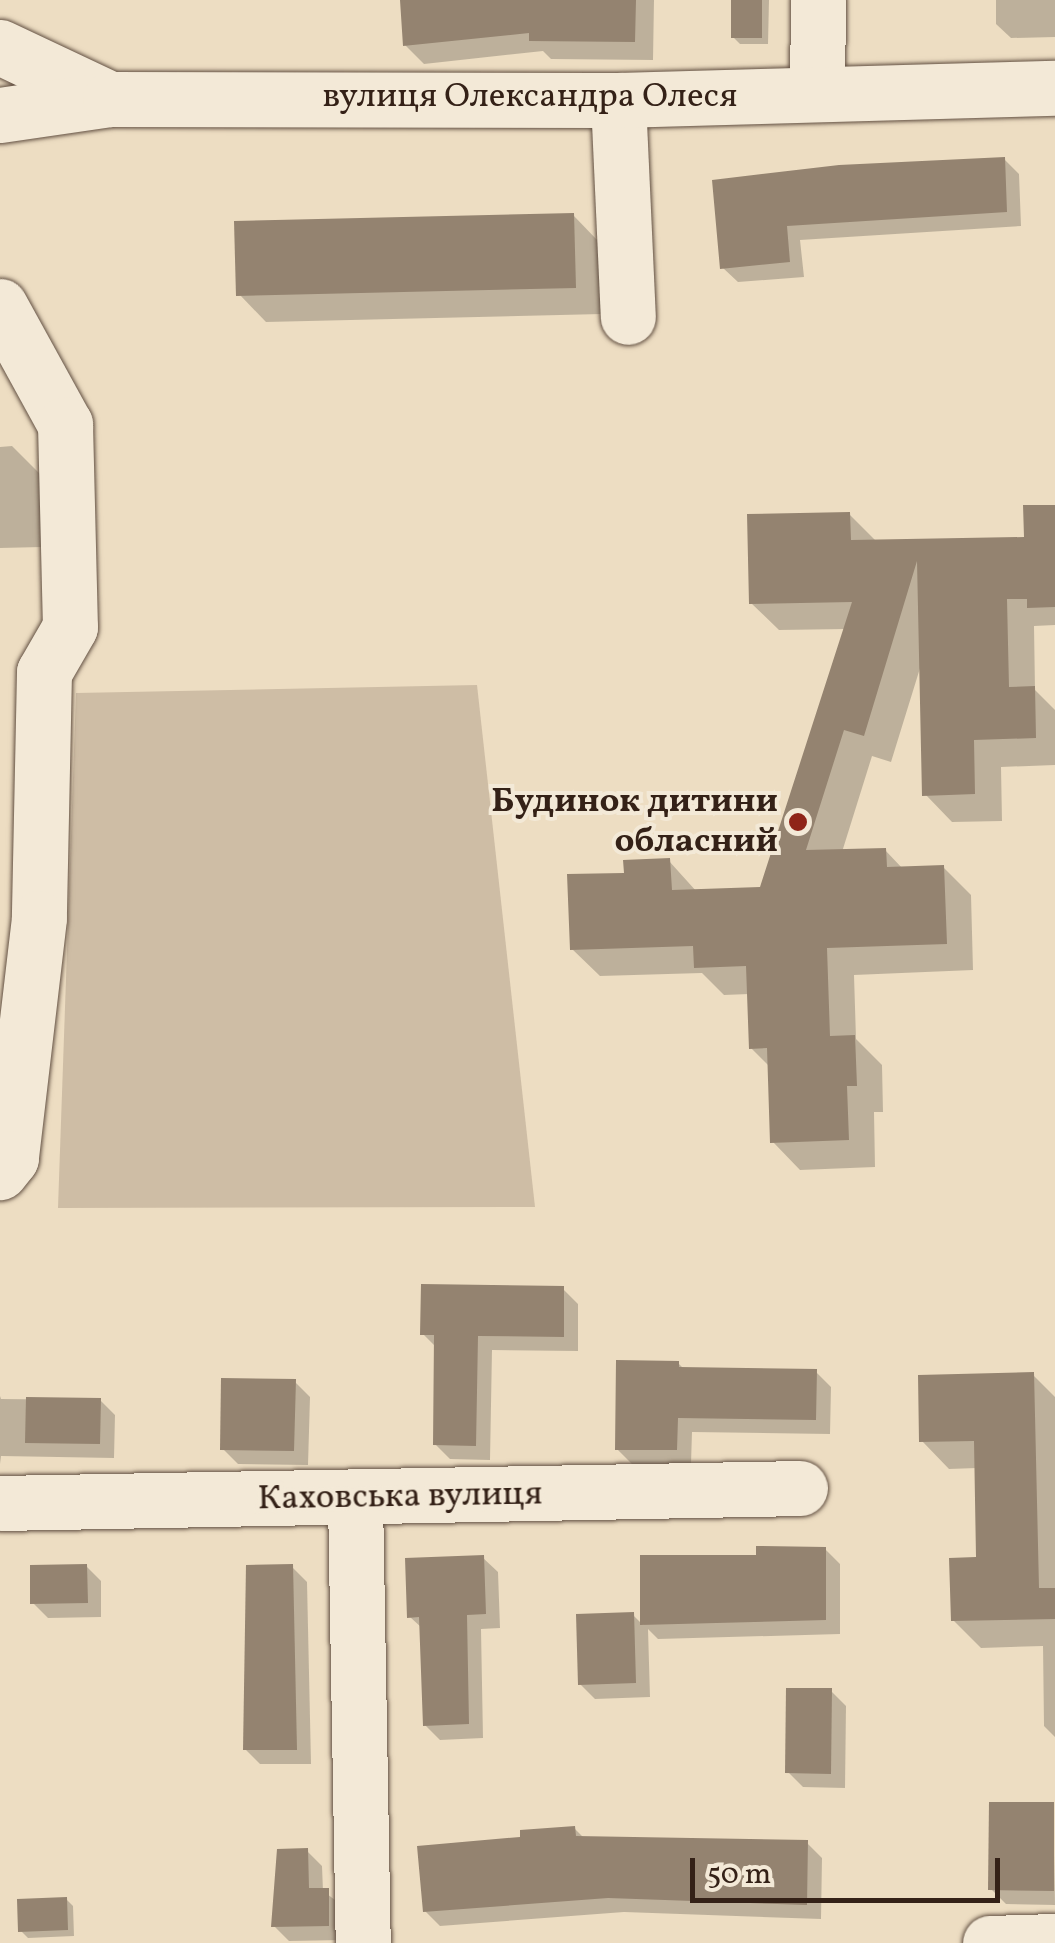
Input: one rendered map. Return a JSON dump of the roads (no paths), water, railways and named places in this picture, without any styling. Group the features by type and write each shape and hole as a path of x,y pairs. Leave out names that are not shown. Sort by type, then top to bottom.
{"street":[{"path":"817,94 818,0"},
{"path":"0,47 110,99"},
{"name":"вулиця Олександра Олеся","path":"3,115 110,99 618,100 1055,88"},
{"path":"618,100 628,317"},
{"path":"0,306 65,424 70,627 44,672 39,918 10,1158 0,1172"},
{"name":"Каховська вулиця","path":"0,1503 800,1488"},
{"path":"355,1499 364,1943"},
{"path":"990,1943 1055,1941"}],"place":[{"name":"Будинок дитини обласний","path":"798,822"}]}
